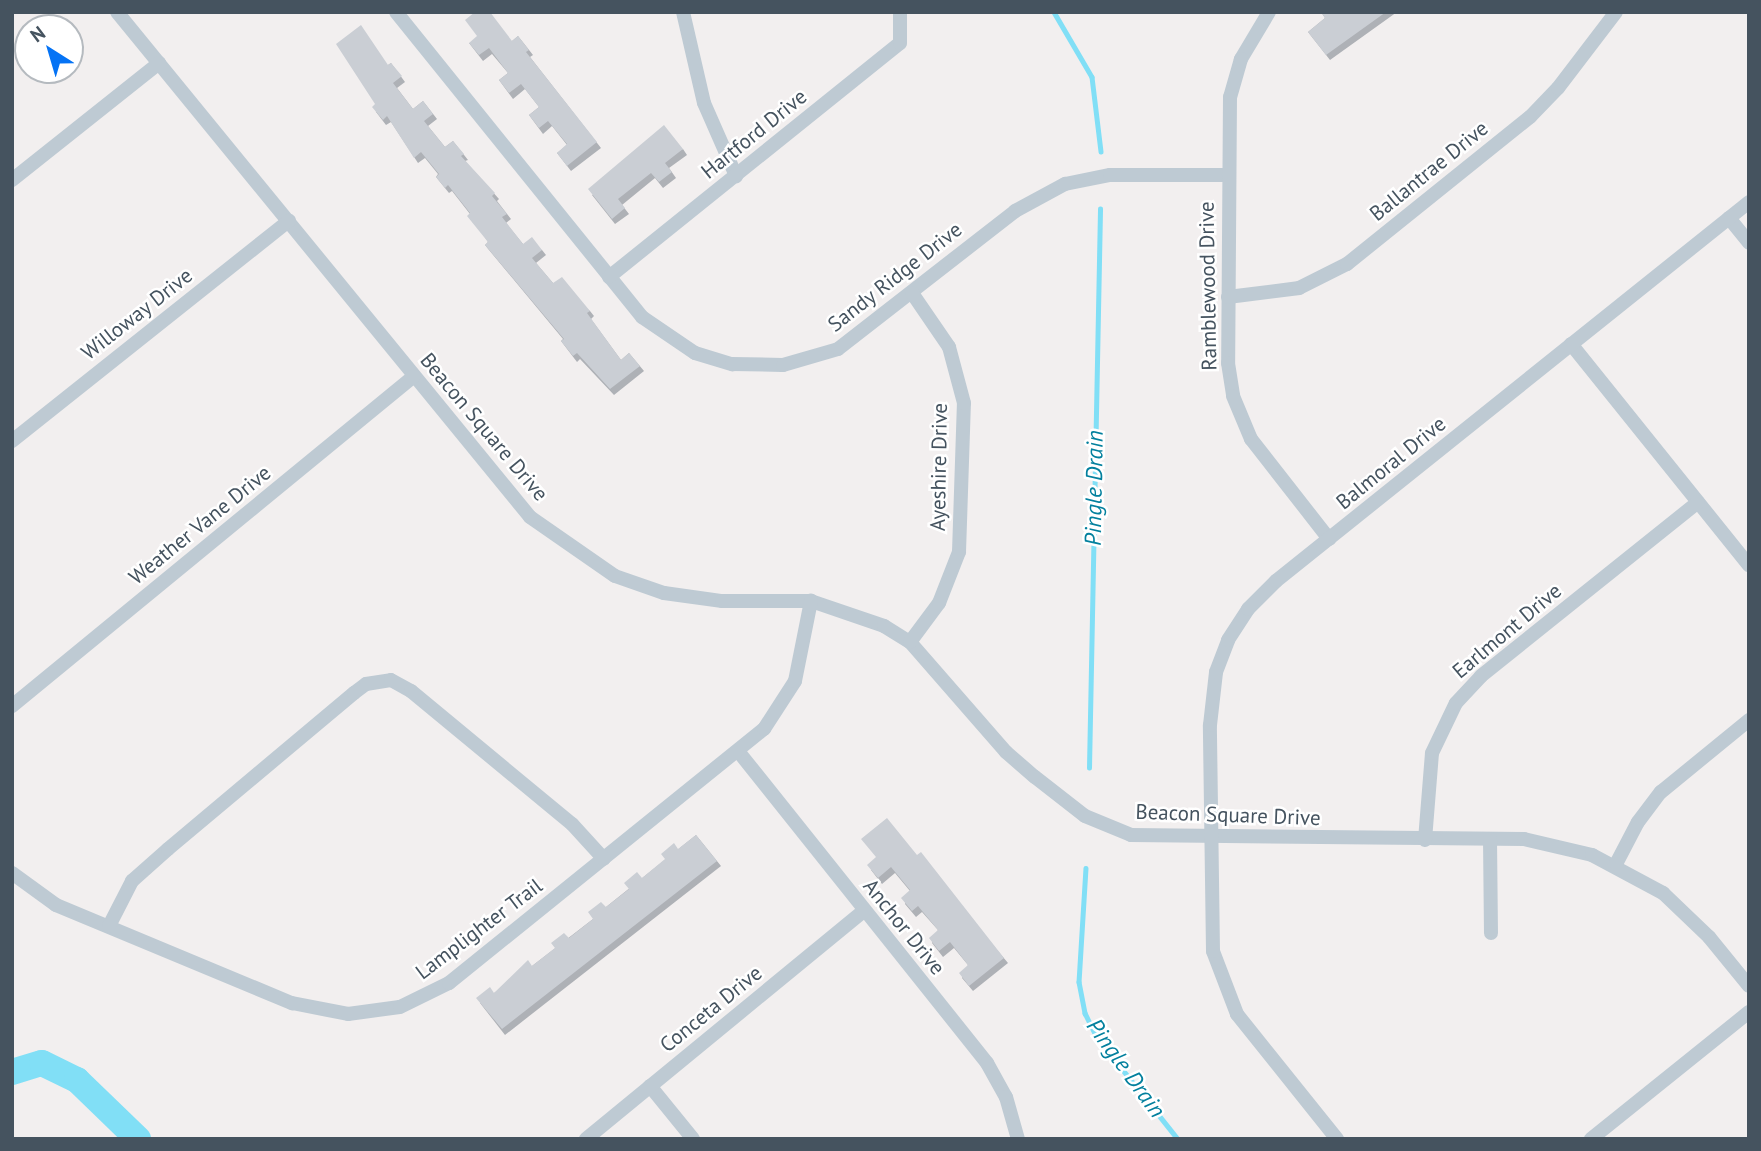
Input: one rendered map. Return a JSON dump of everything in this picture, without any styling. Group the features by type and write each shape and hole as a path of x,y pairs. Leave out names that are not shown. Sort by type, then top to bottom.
{"street":[{"name":"Beacon Square Drive","path":"117,12 530,517 615,576 664,593 722,601 811,601 859,615 910,642 1006,752 1086,816 1131,835 1212,839 1490,839 1547,842 1616,864 1679,906 1749,986"},
{"name":"Sandy Ridge Drive","path":"396,12 609,277 664,335 704,356 750,367 783,365 838,349 1015,211 1065,184 1110,175 1228,175"},
{"path":"683,12 704,103 736,176"},
{"name":"Hartford Drive","path":"609,277 900,43 900,12"},
{"name":"Ramblewood Drive","path":"1269,12 1250,41 1234,78 1228,175 1230,379 1244,426 1329,539"},
{"name":"Ballantrae Drive","path":"1228,297 1299,288 1347,264 1530,117 1558,88 1616,12"},
{"path":"12,180 159,63"},
{"name":"Balmoral Drive","path":"1337,1139 1248,1029 1222,984 1212,934 1210,725 1221,657 1248,609 1329,539 1749,202"},
{"path":"1729,218 1749,243"},
{"name":"Willoway Drive","path":"12,441 289,221"},
{"name":"Ayeshire Drive","path":"910,642 939,603 959,552 964,403 949,346 912,293"},
{"path":"1572,344 1749,565"},
{"name":"Weather Vane Drive","path":"12,706 414,376"},
{"name":"Earlmont Drive","path":"1425,840 1432,753 1456,704 1490,669 1698,502"},
{"name":"Lamplighter Trail","path":"12,873 48,901 292,1003 327,1012 368,1013 400,1007 439,990 738,751 776,714 795,681 811,601"},
{"path":"109,926 132,881 354,693 366,684 391,680 411,691 572,824 604,859"},
{"path":"1616,864 1638,822 1661,792 1749,720"},
{"name":"Anchor Drive","path":"738,751 987,1063 1006,1097 1018,1139"},
{"path":"1490,839 1491,933"},
{"name":"Conceta Drive","path":"586,1139 864,911"},
{"path":"1591,1139 1749,1012"},
{"path":"650,1086 694,1139"}],"building":[{"path":"475,12 490,12 512,41 518,36 529,50 526,52 597,142 567,166 557,153 567,144 548,121 539,128 529,115 539,107 521,84 509,93 499,80 508,73 489,48 479,55 469,43 477,36 465,20"},
{"path":"1321,12 1386,12 1326,55 1308,32 1325,18"},
{"path":"361,25 388,65 391,63 402,76 393,83 413,109 423,101 433,114 424,121 445,147 453,141 464,154 461,156 495,193 492,196 507,214 502,217 523,244 532,237 542,250 532,258 553,283 562,277 590,311 587,313 621,360 629,353 640,366 610,389 577,353 573,356 561,341 564,339 485,245 488,242 467,216 470,213 448,185 445,188 436,177 439,174 421,152 414,158 387,116 383,120 372,107 375,104 336,44"},
{"path":"664,125 683,149 665,163 672,172 659,182 651,173 618,199 625,208 612,219 588,189"},
{"path":"887,818 917,855 921,852 1004,958 969,986 959,973 968,965 950,942 939,951 929,938 938,930 918,906 912,911 901,898 910,890 891,867 878,878 867,865 876,857 861,839"},
{"path":"696,835 717,861 502,1029 476,998 490,987 494,993 528,960 532,966 555,948 551,943 564,933 569,938 593,919 588,912 601,902 606,907 629,889 624,883 637,872 642,878 665,859 661,854 674,843 678,849"}],"waterway":[{"name":"Pingle Drain","path":"1054,12 1092,77 1101,151"},
{"name":"Pingle Drain","path":"1089,768 1100,209"},
{"name":"Pingle Drain","path":"1086,868 1079,982 1085,1013 1096,1036 1178,1139"},
{"path":"12,1072 42,1063 77,1080 138,1139"}]}
